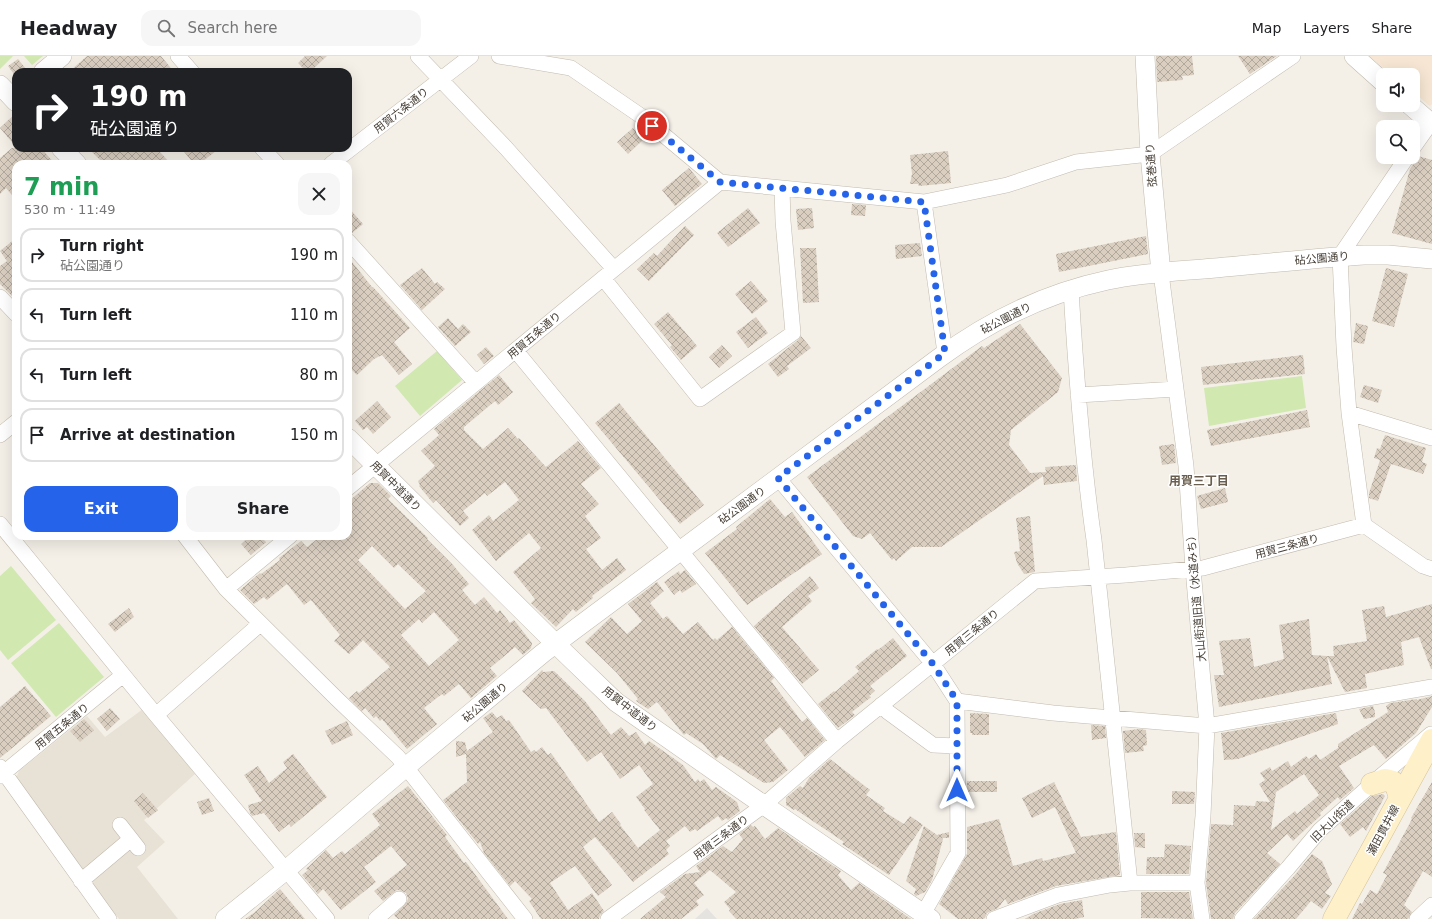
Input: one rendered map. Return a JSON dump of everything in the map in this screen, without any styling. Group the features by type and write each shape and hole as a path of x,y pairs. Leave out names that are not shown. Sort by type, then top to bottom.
{"main road":[{"name":"瀬田貫井線","path":"1334,919 1432,740"},
{"path":"1372,784 1385,780 1393,782 1397,788 1400,798"}],"street":[{"path":"48,68 62,56"},
{"path":"178,56 188,68"},
{"path":"418,56 506,148 609,274 700,399 792,333 783,221 782,188"},
{"name":"用賀六条通り","path":"352,148 471,56"},
{"path":"499,56 571,68 641,116 720,182 924,202 1007,185 1076,162 1150,154 1293,56"},
{"name":"弦巻通り","path":"1145,56 1150,154 1161,273"},
{"path":"1354,56 1376,76"},
{"path":"1419,112 1432,122 1420,138"},
{"path":"65,152 73,160"},
{"path":"266,152 273,160"},
{"name":"用賀六条通り","path":"336,160 347,152"},
{"path":"1402,164 1340,256 1344,347 1349,413 1364,525 1423,566 1432,570"},
{"name":"用賀五条通り","path":"352,485 720,182"},
{"path":"924,202 945,353"},
{"path":"352,245 476,383"},
{"name":"砧公園通り","path":"225,919 286,870 407,766 556,644 945,353 974,334 1005,317 1038,302 1071,290 1108,280 1161,273 1340,256 1388,255 1432,259"},
{"name":"大山街道旧道（水道みち）","path":"1161,273 1186,466 1193,569 1207,726 1203,816 1197,883 1202,919"},
{"path":"1071,290 1078,395 1087,486 1098,576 1130,883"},
{"path":"0,297 12,310"},
{"path":"516,351 837,741"},
{"path":"1078,395 1176,389"},
{"path":"1349,413 1432,438"},
{"path":"0,435 12,425"},
{"name":"用賀中道通り","path":"352,442 616,702 927,916"},
{"path":"778,478 933,664 957,701 958,853 927,916"},
{"path":"0,524 12,539"},
{"name":"用賀三条通り","path":"608,919 764,805 837,741 1035,581 1203,568 1364,525"},
{"path":"13,540 156,715 327,919"},
{"path":"188,540 226,589 260,624 407,766 525,919"},
{"path":"226,589 285,540"},
{"path":"156,715 260,624"},
{"name":"用賀五条通り","path":"2,772 123,675"},
{"path":"957,701 1052,713 1207,726 1432,687"},
{"path":"881,705 888,712 933,745 957,746"},
{"name":"旧大山街道","path":"1242,919 1320,830 1432,734"},
{"path":"2,772 109,919"},
{"path":"81,881 135,844 120,825"},
{"path":"994,919 1058,895 1110,885 1130,883 1197,883"},
{"path":"376,919 399,899"},
{"path":"1417,919 1432,905"}],"shaded area":[{"path":"1369,56 1432,56 1432,104 1430,106 1420,98 1420,68 1384,68"},
{"path":"143,709 195,774 144,820 165,842 137,867 178,919 119,919 16,778 19,771 87,716 105,737"},
{"path":"707,908 717,919 695,919"}],"green space":[{"path":"0,56 13,56 0,69"},
{"path":"24,56 43,56 32,65"},
{"path":"437,351 462,380 420,416 395,386"},
{"path":"1302,376 1306,408 1209,426 1204,388"},
{"path":"11,566 56,620 8,660 0,650 0,576"},
{"path":"59,623 104,677 56,717 11,663"}],"building":[{"path":"87,56 161,56 171,68 74,68"},
{"path":"305,56 327,56 314,68 303,68 298,63"},
{"path":"1156,56 1192,56 1194,75 1182,76 1183,80 1157,82"},
{"path":"1238,56 1277,56 1250,74"},
{"path":"18,59 25,68 12,68 12,72 8,66"},
{"path":"12,117 12,142 0,128"},
{"path":"633,128 643,140 628,154 617,142"},
{"path":"12,148 12,152 44,152 52,160 12,160 12,195 6,188 0,194 0,158"},
{"path":"948,151 951,183 919,186 918,184 910,184 912,174 910,155"},
{"path":"92,152 160,152 167,160 100,160"},
{"path":"184,152 215,152 204,160 191,160"},
{"path":"1420,157 1432,160 1432,244 1392,233 1410,169 1413,164 1420,164"},
{"path":"689,168 702,184 675,206 662,190"},
{"path":"852,204 866,205 865,216 851,215"},
{"path":"748,208 760,223 728,247 717,233"},
{"path":"812,208 814,228 798,230 796,209"},
{"path":"352,212 363,224 352,233"},
{"path":"685,226 694,235 649,281 637,269 654,253 657,256"},
{"path":"1146,236 1148,254 1059,272 1056,254"},
{"path":"12,241 12,296 0,284 0,266 7,261 0,251"},
{"path":"920,243 922,256 896,259 895,245"},
{"path":"800,248 816,248 819,302 803,303"},
{"path":"352,262 372,287 410,328 394,342 412,364 399,375 382,355 374,359 357,375 352,370"},
{"path":"422,268 435,284 437,282 445,289 422,310 400,285"},
{"path":"1386,268 1408,274 1394,327 1372,321"},
{"path":"751,281 768,301 752,314 735,294"},
{"path":"668,312 697,346 681,360 670,347 672,345 654,324"},
{"path":"756,317 768,333 748,348 736,332"},
{"path":"448,318 458,329 463,324 471,332 455,346 438,327"},
{"path":"1356,323 1368,326 1364,344 1353,342"},
{"path":"1020,324 1062,378 1058,392 1011,430 1009,445 1030,473 1046,472 1045,467 1076,465 1077,481 1044,485 1043,476 941,547 912,547 896,561 894,558 892,560 870,533 862,539 853,536 807,477 982,346 984,348"},
{"path":"801,336 811,348 787,366 789,369 778,377 768,364"},
{"path":"722,345 732,356 719,368 709,357"},
{"path":"486,347 494,356 484,364 477,355"},
{"path":"1303,355 1305,374 1203,385 1201,367"},
{"path":"499,375 513,392 498,405 495,401 464,427 464,430 483,449 508,428 546,467 578,441 601,468 581,484 599,504 585,516 601,538 586,549 602,570 617,558 626,570 592,596 593,598 576,612 573,609 556,627 531,603 535,599 513,572 541,548 529,533 496,561 472,530 489,515 493,521 519,500 505,482 487,496 485,493 463,511 469,518 460,526 436,500 433,503 419,486 418,481 435,466 421,451 439,435 434,429"},
{"path":"1364,385 1382,390 1378,403 1360,397"},
{"path":"377,401 391,417 373,434 367,427 363,430 355,421"},
{"path":"619,403 704,505 680,524 595,423"},
{"path":"1307,410 1310,427 1211,446 1207,430"},
{"path":"1385,435 1426,448 1422,462 1427,464 1423,474 1391,464 1378,501 1369,498 1369,493 1380,460 1374,458 1377,448 1380,449"},
{"path":"1174,444 1176,463 1162,465 1159,446"},
{"path":"370,483 378,483 391,496 388,499 428,538 427,539 452,564 469,584 462,590 475,605 484,597 497,613 500,610 510,623 514,620 532,643 531,648 523,655 515,647 490,668 497,676 471,698 459,684 444,696 442,694 424,708 437,724 407,749 382,719 380,721 376,716 374,718 365,708 362,711 349,698 357,691 359,693 390,667 363,640 349,654 334,641 340,635 311,600 304,605 287,584 267,600 264,597 254,604 240,590 260,573 261,574 280,560 279,558 301,541 307,547 316,540 352,540 352,499","holes":["372,546 394,568 398,564 426,591 405,609 358,560","434,612 459,640 429,666 401,635 419,619 422,623"]},
{"path":"1225,488 1228,502 1201,509 1197,496"},
{"path":"770,499 785,517 792,512 822,554 747,605 705,553 737,529 736,527"},
{"path":"1030,516 1035,572 1024,574 1017,563 1014,552 1020,551 1016,518"},
{"path":"246,540 264,540 266,542 251,555 241,544"},
{"path":"685,570 696,584 682,593 680,590 674,595 664,582 679,571 680,574"},
{"path":"810,576 819,588 808,596 812,601 782,627 819,670 802,684 754,626"},
{"path":"657,582 664,591 650,603 663,619 667,616 683,634 698,622 713,640 715,638 717,640 732,627 774,678 771,681 802,722 807,718 825,740 805,757 780,727 764,740 788,770 773,782 764,783 720,755 716,759 703,744 686,733 684,735 657,702 648,709 636,701 638,699 617,673 585,642 611,617 627,634 642,621 628,604"},
{"path":"1432,604 1432,669 1419,637 1401,642 1404,665 1365,674 1367,688 1345,692 1327,656 1334,656 1333,646 1367,641 1362,610 1384,606 1386,617"},
{"path":"129,608 134,617 115,632 108,624"},
{"path":"1309,619 1312,655 1327,656 1332,684 1219,707 1214,675 1224,675 1219,641 1250,638 1254,667 1284,659 1279,625"},
{"path":"893,638 907,656 870,686 875,691 869,696 871,697 852,712 855,715 838,728 818,704 834,691 835,692 859,671 855,667"},
{"path":"542,670 543,672 554,671 585,701 611,735 621,727 629,736 636,732 645,745 649,741 683,765 695,782 698,779 700,782 704,779 712,790 716,787 737,802 740,811 728,820 726,818 722,821 718,816 697,831 695,829 690,832 685,826 666,841 670,846 666,850 669,854 633,882 595,837 583,847 612,885 598,896 575,866 550,883 568,910 592,893 604,911 600,915 599,919 541,919 529,901 532,899 515,881 510,886 484,853 480,842 478,844 443,800 467,782 466,754 456,757 456,741 465,742 467,751 493,732 483,718 492,712 497,718 502,715 506,721 509,720 531,752 534,750 536,752 542,747 548,755 551,753 599,822 612,812 638,848 660,830 636,797 653,784 639,765 620,779 601,752 587,762 546,708 541,709 522,691"},
{"path":"25,686 51,716 0,758 0,707"},
{"path":"1432,696 1432,707 1416,733 1386,759 1374,745 1339,766 1354,788 1340,800 1338,797 1293,841 1287,834 1267,853 1280,864 1235,913 1233,919 1211,919 1206,883 1211,824 1233,825 1234,805 1255,806 1256,801 1270,802 1259,784 1265,780 1260,773 1270,767 1272,771 1288,761 1291,767 1306,756 1309,759 1316,754 1320,760 1338,748 1338,744 1388,712 1386,706 1390,703 1417,700","holes":["1304,774 1319,795 1297,814 1295,811 1271,830 1276,792"]},
{"path":"1373,706 1375,717 1364,719 1359,709"},
{"path":"110,708 120,719 107,731 97,719"},
{"path":"970,713 989,714 989,735 972,735 972,733 970,733"},
{"path":"1336,713 1338,724 1238,759 1224,760 1221,733"},
{"path":"84,719 94,730 80,742 70,731"},
{"path":"347,721 353,735 332,745 325,731"},
{"path":"1091,725 1105,726 1106,738 1092,740"},
{"path":"1139,729 1146,730 1147,745 1143,746 1144,751 1125,753 1123,731"},
{"path":"293,754 327,797 291,827 289,824 279,832 264,813 252,816 250,813 248,805 262,801 244,775 258,766 269,783 287,768 283,762"},
{"path":"830,759 870,790 866,795 885,808 883,811 904,824 910,816 923,825 889,875 842,844 844,842 795,809 794,810 786,805 786,798 800,786 803,788 809,778"},
{"path":"967,781 997,781 997,792 967,792"},
{"path":"1054,782 1081,837 1116,832 1120,875 1056,886 1008,904 1005,899 998,908 987,913 983,919 958,919 939,904 967,854 967,827 999,819 1013,866 1042,858 1043,861 1076,853 1055,807 1032,818 1022,798"},
{"path":"1432,782 1432,877 1423,871 1404,905 1412,912 1408,919 1352,919 1360,903 1362,904 1370,890 1377,894 1387,875 1383,873 1412,819 1411,818"},
{"path":"408,786 447,835 445,837 464,863 466,862 508,919 398,919 394,915 407,902 408,898 406,893 397,890 383,901 374,891 407,865 391,846 364,867 376,882 341,910 323,889 318,894 302,875 308,870 306,869 326,850 333,858 342,851 345,854 380,825 372,814"},
{"path":"1172,791 1195,792 1194,804 1172,804"},
{"path":"143,793 158,810 148,818 134,801"},
{"path":"1383,794 1385,796 1366,831 1363,827 1350,837 1340,824 1372,796"},
{"path":"209,798 214,811 202,815 197,802"},
{"path":"751,825 753,827 755,826 765,839 778,828 841,871 838,875 851,890 859,883 911,919 736,919 724,902 736,892 710,870 694,883 704,895 696,901 699,905 681,919 640,919 666,897 660,892 685,874 700,872 696,866 723,846 732,852 743,839 739,834"},
{"path":"924,826 937,835 949,832 949,838 942,838 943,839 932,880 925,892 916,896 914,894 916,889 906,881"},
{"path":"1134,833 1145,833 1145,848 1135,847"},
{"path":"1165,844 1191,846 1189,874 1146,874 1147,857 1164,857"},
{"path":"1312,854 1322,861 1332,884 1325,893 1331,896 1322,909 1311,901 1296,919 1254,919 1294,876"},
{"path":"280,889 305,919 245,919 255,912"},
{"path":"1141,892 1189,892 1193,919 1141,918"},
{"path":"1082,900 1084,917 1075,919 1025,919 1033,914 1060,904"}],"district":[{"name":"用賀三丁目","path":"1199,481"}],"route":[{"path":"652,126 720,182 924,202 945,353 778,478 933,664 957,701 957,790"}]}
